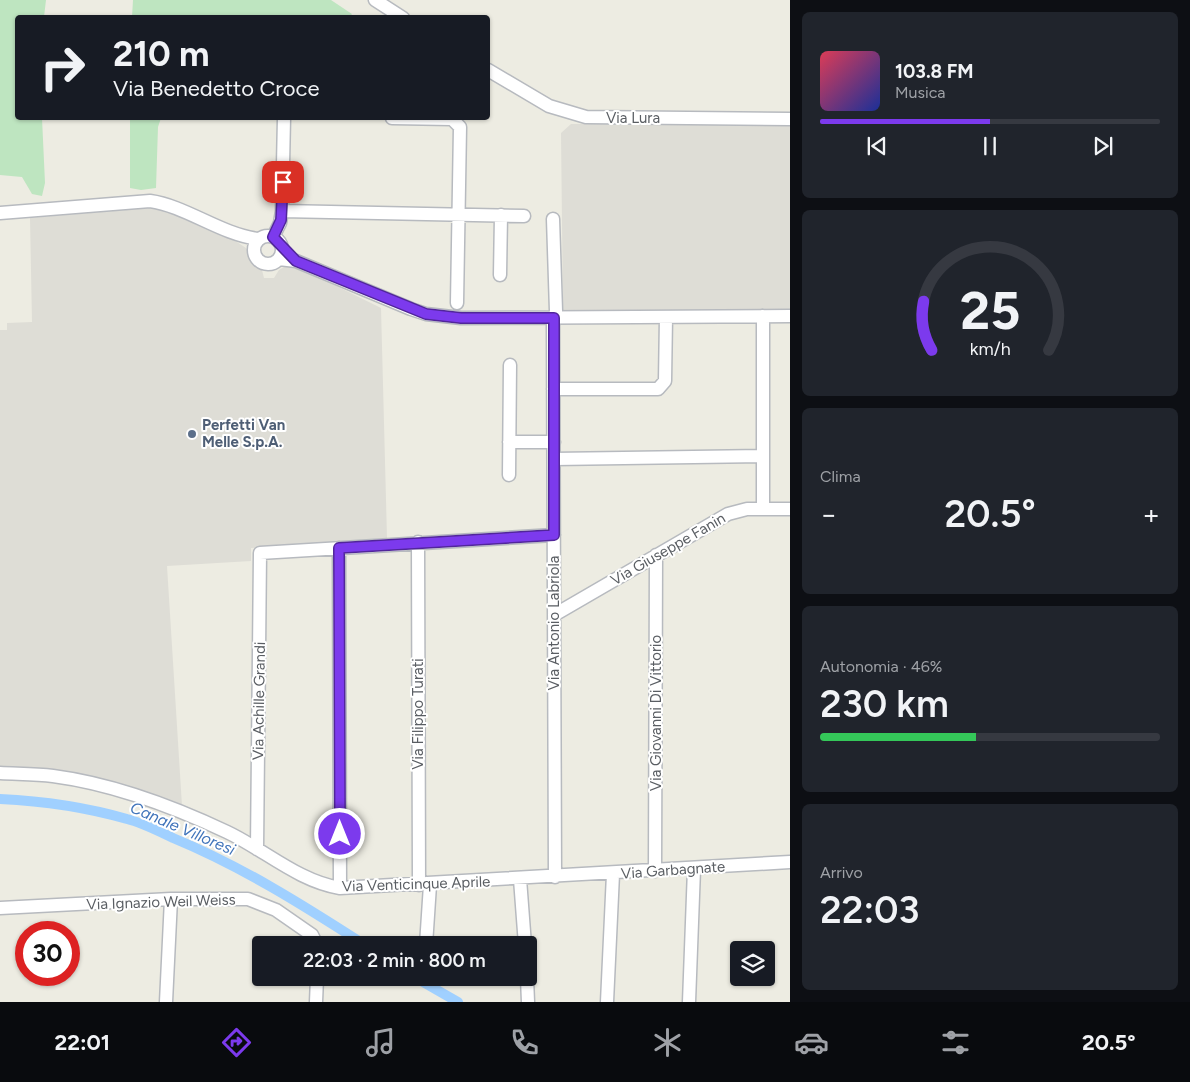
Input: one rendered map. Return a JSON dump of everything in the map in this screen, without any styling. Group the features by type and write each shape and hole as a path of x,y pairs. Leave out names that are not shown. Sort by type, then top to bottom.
{"street":[{"path":"374,0 398,15"},
{"name":"Via Lura","path":"490,71 549,106 586,117 790,119"},
{"path":"273,237 280,223 282,211 284,120"},
{"path":"454,120 460,127 457,303"},
{"path":"0,213 150,201 256,244"},
{"path":"282,211 524,216"},
{"path":"500,276 501,215"},
{"name":"Via Antonio Labriola","path":"553,219 555,877"},
{"path":"265,236 273,237 279,242 280,254 272,264 263,264 256,258 256,244 265,236"},
{"path":"280,254 426,314 461,318 790,316"},
{"path":"762,508 763,316"},
{"path":"553,389 658,389 666,382 666,317"},
{"path":"509,475 510,364"},
{"path":"509,442 554,442"},
{"path":"554,459 763,456"},
{"name":"Via Giuseppe Fanin","path":"554,615 728,514 737,510 762,508 790,509"},
{"path":"340,888 339,548 554,535"},
{"name":"Via Filippo Turati","path":"418,542 426,936"},
{"name":"Via Achille Grandi","path":"257,848 260,554 339,548"},
{"name":"Via Giovanni Di Vittorio","path":"655,871 656,555"},
{"name":"Via Venticinque Aprile","path":"0,773 52,776 134,794 194,817 257,848 315,881 340,888 555,877"},
{"name":"Via Garbagnate","path":"555,877 790,862"},
{"path":"689,1002 694,869"},
{"path":"607,1002 613,874"},
{"path":"520,879 524,936"},
{"path":"166,1002 171,899"},
{"name":"Via Ignazio Weil Weiss","path":"0,908 171,899 239,899 256,901 276,910 309,936"},
{"path":"316,1002 317,986"},
{"path":"527,986 528,1002"}],"shaded area":[{"path":"571,124 790,124 790,312 563,313 561,133"},
{"name":"Perfetti Van Melle S.p.A.","path":"150,208 165,211 237,242 246,248 261,266 264,278 274,278 279,270 284,267 298,267 381,308 387,538 251,548 251,561 167,566 182,806 30,770 0,768 0,330 7,330 7,323 32,322 30,218"}],"green space":[{"path":"0,0 46,0 44,15 15,15 15,120 42,120 45,183 42,196 32,194 22,177 0,175"},
{"path":"133,0 331,0 352,14 351,15 132,15"},
{"path":"130,120 160,120 158,127 156,188 141,190 130,188"}],"waterway":[{"name":"Canale Villoresi","path":"0,799 32,801 80,808 145,825 223,861 295,901 351,936"},
{"name":"Canale Villoresi","path":"430,986 458,1002"}],"place":[{"name":"Perfetti Van Melle S.p.A.","path":"192,434"}],"route":[{"path":"283,182 281,220 273,237 279,242 282,249 296,261 397,304 426,314 461,318 554,318 554,535 339,548 340,834"}]}
